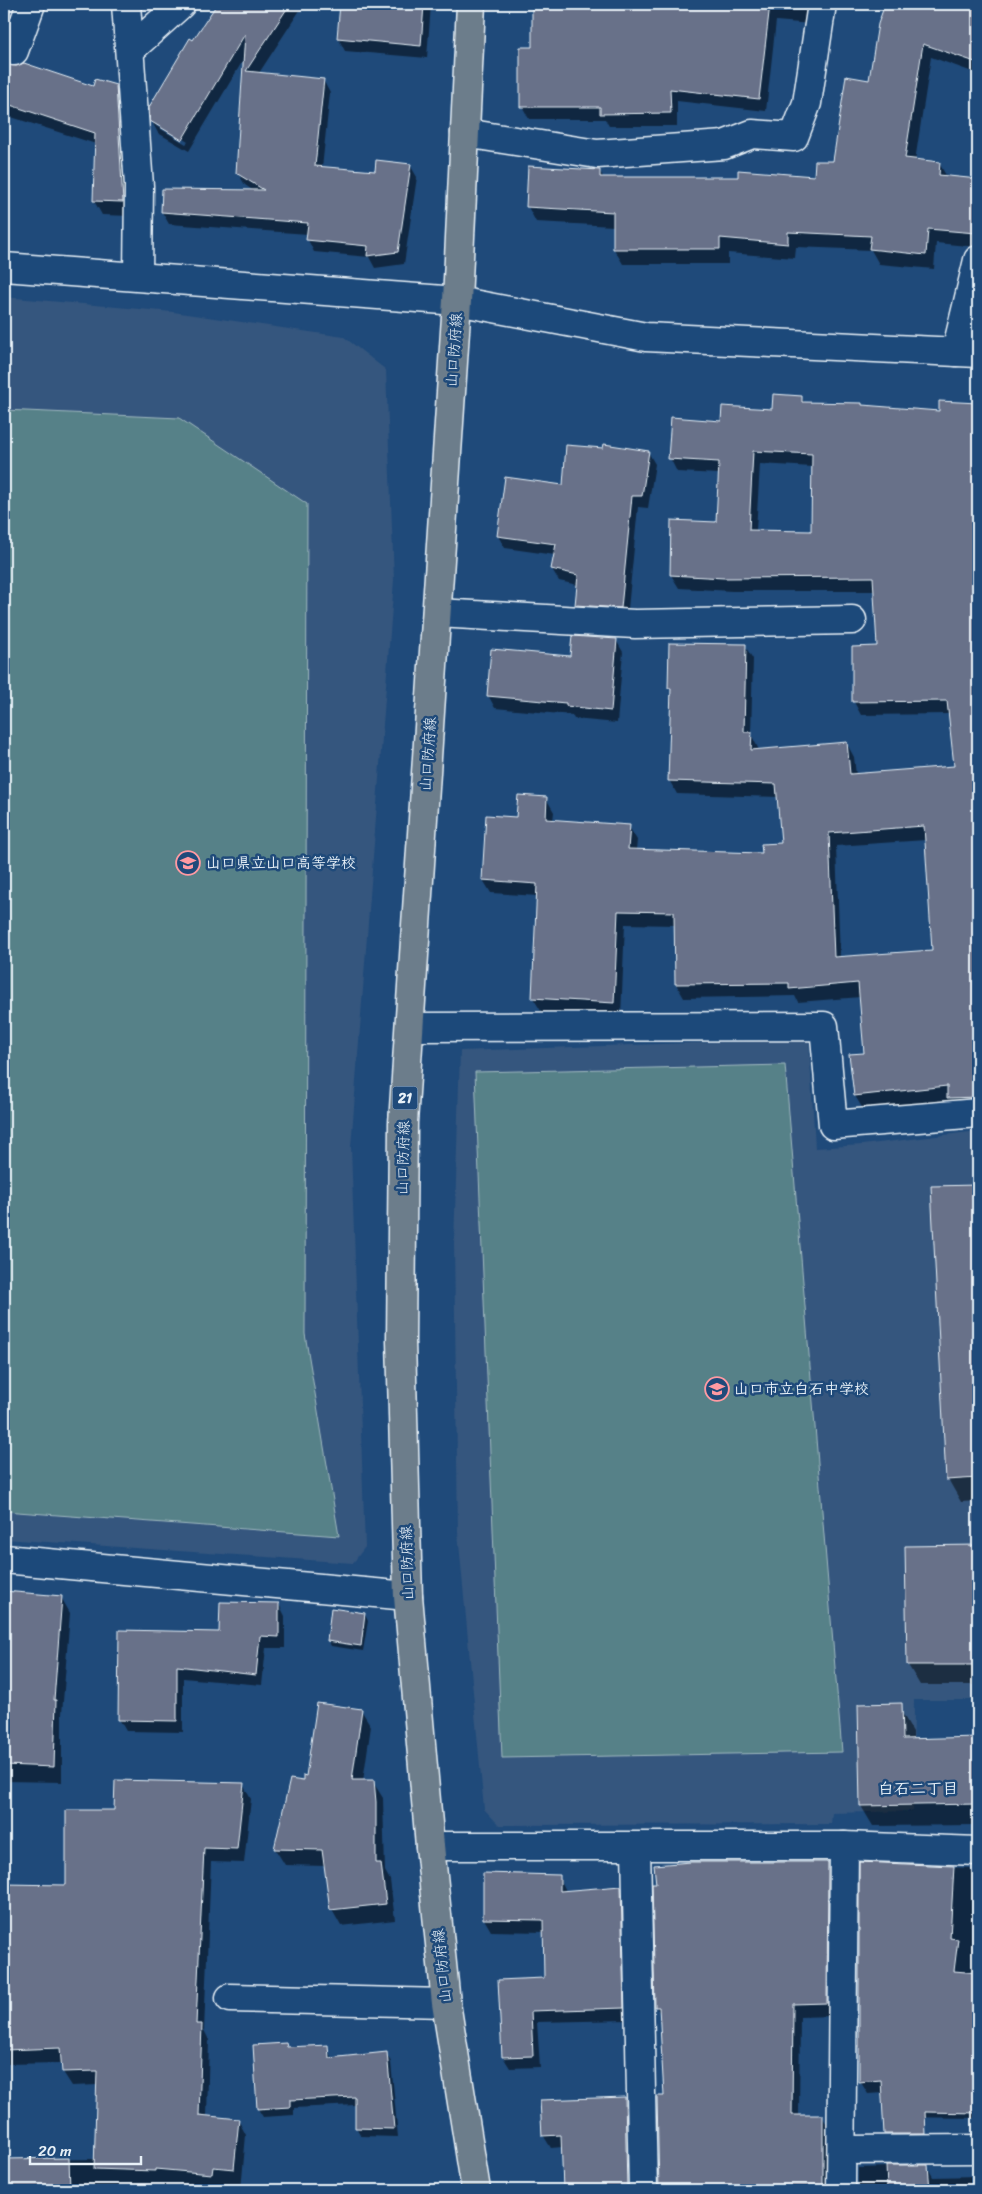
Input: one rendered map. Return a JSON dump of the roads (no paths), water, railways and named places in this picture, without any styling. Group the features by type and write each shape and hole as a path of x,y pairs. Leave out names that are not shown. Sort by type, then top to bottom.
{"main road":[{"name":"山口防府線","path":"472,4 457,301 403,1123 401,1341 408,1596 430,1846 446,2003 476,2190"}],"street":[{"path":"14,51 32,4"},
{"path":"126,4 131,49 139,186 138,276"},
{"path":"131,49 181,4"},
{"path":"465,133 596,154 724,146 752,134 794,137 807,103 822,4"},
{"path":"4,267 457,301 646,337 967,352 978,260"},
{"path":"437,613 635,624 852,620"},
{"path":"410,1027 824,1026 833,1125 978,1113"},
{"path":"4,1559 408,1596"},
{"path":"430,1846 844,1846 978,1851"},
{"path":"841,2190 843,2150 844,1846"},
{"path":"636,1847 643,2190"},
{"path":"230,1998 446,2003"},
{"path":"843,2150 978,2149"}],"place":[{"name":"山口県立山口高等学校","path":"188,863"},
{"name":"山口市立白石中学校","path":"717,1389"}],"district":[{"name":"白石二丁目","path":"918,1788"}]}
